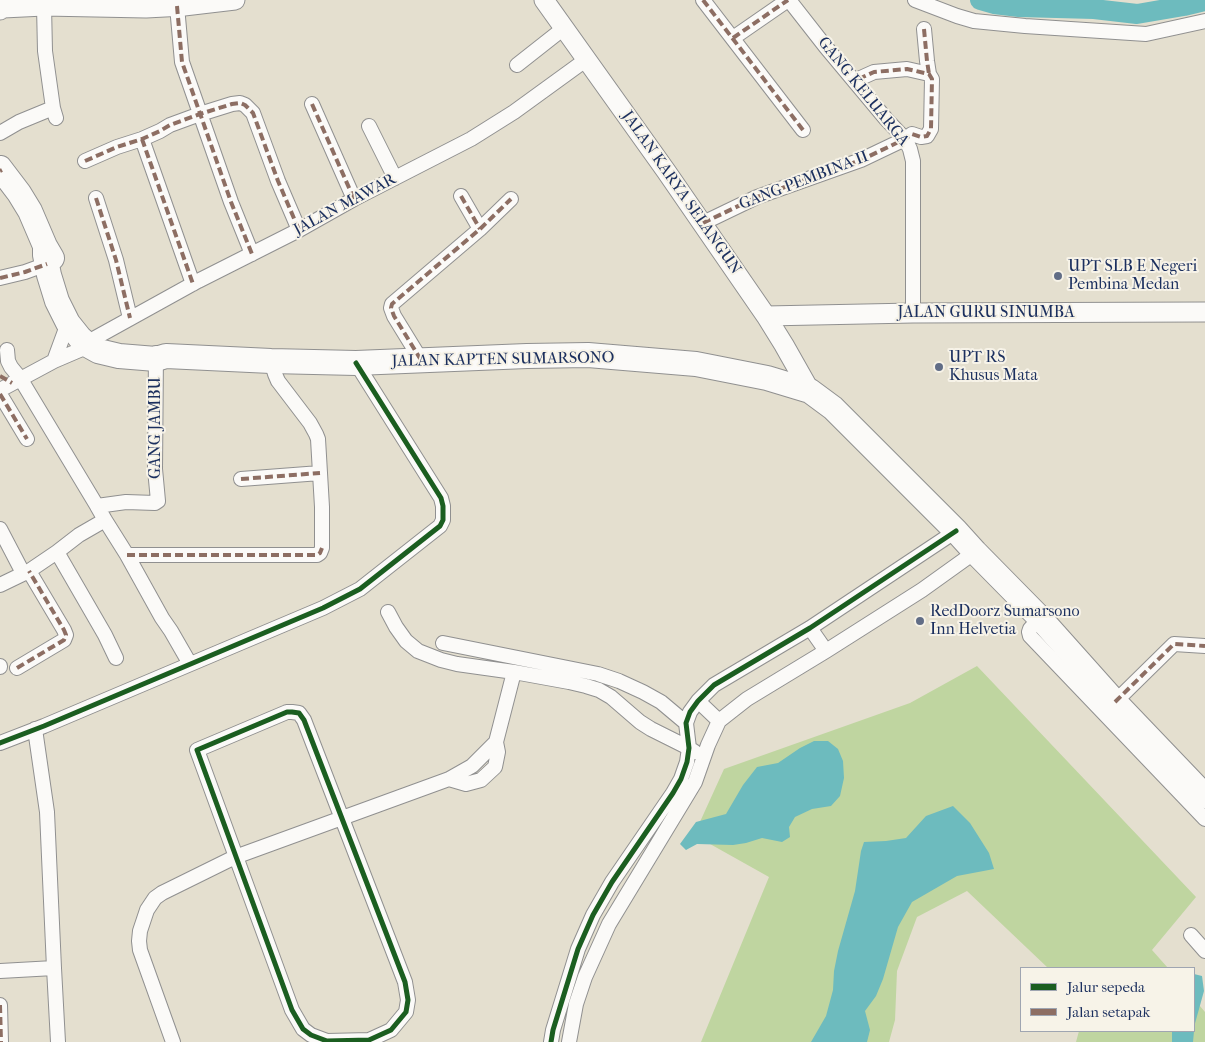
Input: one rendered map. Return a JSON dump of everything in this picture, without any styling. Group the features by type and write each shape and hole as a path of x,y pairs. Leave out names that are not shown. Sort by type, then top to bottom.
{"highway":[{"name":"JALAN KAPTEN SUMARSONO","path":"1,170 30,211 46,255 57,300 68,323 80,338 92,342 159,356 271,361 356,363 579,355 696,364 767,378 810,391 833,408 956,531 1040,618 1110,704 1198,790"},
{"name":"JALAN KAPTEN SUMARSONO","path":"46,255 50,254 73,314 92,342"}],"street":[{"path":"0,10 4,8 44,6 124,8 177,6 235,0"},
{"name":"JALAN KARYA SELANGUN","path":"544,0 703,223 766,316 810,391"},
{"path":"702,0 803,130"},
{"path":"733,38 788,0"},
{"name":"GANG KELUARGA","path":"788,0 854,81 905,139 910,149 913,161 913,313"},
{"path":"915,0 974,21 1025,26 1146,34 1205,21"},
{"path":"0,133 20,122 54,113 44,51 44,6"},
{"path":"177,6 181,57 230,202 252,254"},
{"path":"517,65 564,28"},
{"path":"854,81 874,72 907,69 929,74 926,61 924,29"},
{"name":"JALAN MAWAR","path":"92,342 130,318 192,284 299,230 471,138 514,112 587,59"},
{"name":"GANG PEMBINA II","path":"703,223 757,197 861,160 912,134 921,137 926,136 930,129 932,79 929,74"},
{"path":"85,161 142,139 170,125 240,103 245,105 252,113 299,230"},
{"path":"312,104 354,200"},
{"path":"369,126 395,178"},
{"path":"142,139 192,284"},
{"path":"462,196 480,230"},
{"path":"96,198 116,260 130,318"},
{"path":"421,360 394,316 391,308 392,304 480,230 511,199"},
{"path":"0,278 24,272 46,255"},
{"name":"JALAN GURU SINUMBA","path":"766,316 913,313 1205,312"},
{"path":"54,361 68,323"},
{"path":"0,390 11,379 92,342"},
{"path":"8,350 11,379 97,506 190,664"},
{"name":"GANG JAMBU","path":"97,506 126,502 155,503 158,501 155,469 159,356"},
{"path":"127,555 319,554 322,550 318,439 310,423 278,381 271,361"},
{"path":"0,743 322,608 360,589 440,526 443,520 441,498 356,363"},
{"path":"0,394 27,439"},
{"path":"241,479 320,473"},
{"path":"0,585 26,572 79,535 105,520"},
{"path":"0,529 66,635 64,640 17,668"},
{"path":"551,1042 578,949 593,915 612,882 677,786 687,762 689,748 686,723 690,712 698,701 714,686 810,628 956,531"},
{"path":"57,552 116,658"},
{"path":"568,1042 584,977 609,924 698,776 710,739 719,721 747,699 922,590 975,552"},
{"path":"388,612 406,641 418,651 457,664 569,682 599,690 611,697 651,730 689,748 703,759"},
{"path":"810,628 826,651"},
{"path":"442,643 598,674 619,681 661,702 686,723"},
{"path":"1110,704 1174,644 1205,646"},
{"path":"173,1042 140,950 140,931 147,910 155,898 236,857 449,779 466,784 481,780 495,767 498,752 496,742 514,672"},
{"path":"698,701 719,721"},
{"path":"287,712 296,712 302,716 405,982 408,1000 406,1012 391,1030 368,1040 327,1041 311,1035 303,1029 292,1010 236,857 197,750 287,712"},
{"path":"35,729 47,812 58,1042"},
{"path":"1198,790 1205,819"},
{"path":"1191,935 1205,951"},
{"path":"0,971 54,968"},
{"path":"0,1005 1,1042"}],"green space":[{"path":"977,666 1196,897 1152,950 1167,967 1047,967 967,891 917,917 897,971 895,1020 889,1042 701,1042 769,877 694,835 724,769 910,703"},
{"path":"1195,1000 1205,1012 1205,1042 1076,1042 1079,1032 1195,1032"}],"water":[{"path":"814,741 828,741 838,749 843,761 844,778 840,796 831,806 812,809 795,817 789,827 790,837 782,842 762,838 733,845 697,844 686,850 680,844 696,822 726,814 743,785 757,767 778,763"},
{"path":"953,806 970,823 989,853 994,869 957,876 912,902 898,927 883,979 876,996 865,1011 870,1030 867,1042 811,1042 826,1016 833,990 838,951 855,891 864,842 906,838 926,816"},
{"path":"1195,974 1202,976 1204,991 1195,1023"},
{"path":"1172,1032 1194,1032 1193,1042 1172,1042"}],"waterway":[{"path":"980,0 1019,7 1094,9 1137,14 1205,1"}],"marked path":[{"path":"703,0 803,130"},
{"path":"733,38 788,0"},
{"path":"177,6 182,62 231,202 252,254"},
{"path":"924,29 929,74"},
{"path":"703,223 757,197 861,160 912,134 921,137 927,136 931,129 932,79 929,74 907,69 874,72 854,81"},
{"path":"85,161 117,147 142,139 170,125 240,103 253,113 278,181 299,230"},
{"path":"312,104 354,199"},
{"path":"142,139 193,284"},
{"path":"461,196 480,229"},
{"path":"96,198 116,260 130,318"},
{"path":"421,360 394,316 391,308 392,304 480,229 511,199"},
{"path":"0,278 47,264"},
{"path":"0,376 12,383"},
{"path":"0,394 27,439"},
{"path":"241,479 320,473"},
{"path":"127,555 317,555 322,548"},
{"path":"17,668 64,640 66,635 29,571"},
{"path":"1115,702 1174,644 1205,646"},
{"path":"0,1005 1,1042"}],"cycle path":[{"path":"0,743 323,608 360,589 440,526 443,520 441,498 356,363"},
{"path":"551,1042 578,949 593,915 612,882 681,779 687,762 689,748 686,723 690,712 698,701 714,685 810,628 956,531"},
{"path":"287,712 299,713 304,720 405,982 408,1000 406,1012 391,1030 369,1040 327,1041 311,1035 303,1029 292,1010 197,750 287,712"}],"place":[{"name":"UPT SLB E Negeri Pembina Medan","path":"1058,276"},
{"name":"UPT RS Khusus Mata","path":"939,367"},
{"name":"RedDoorz Sumarsono Inn Helvetia","path":"920,621"}]}
